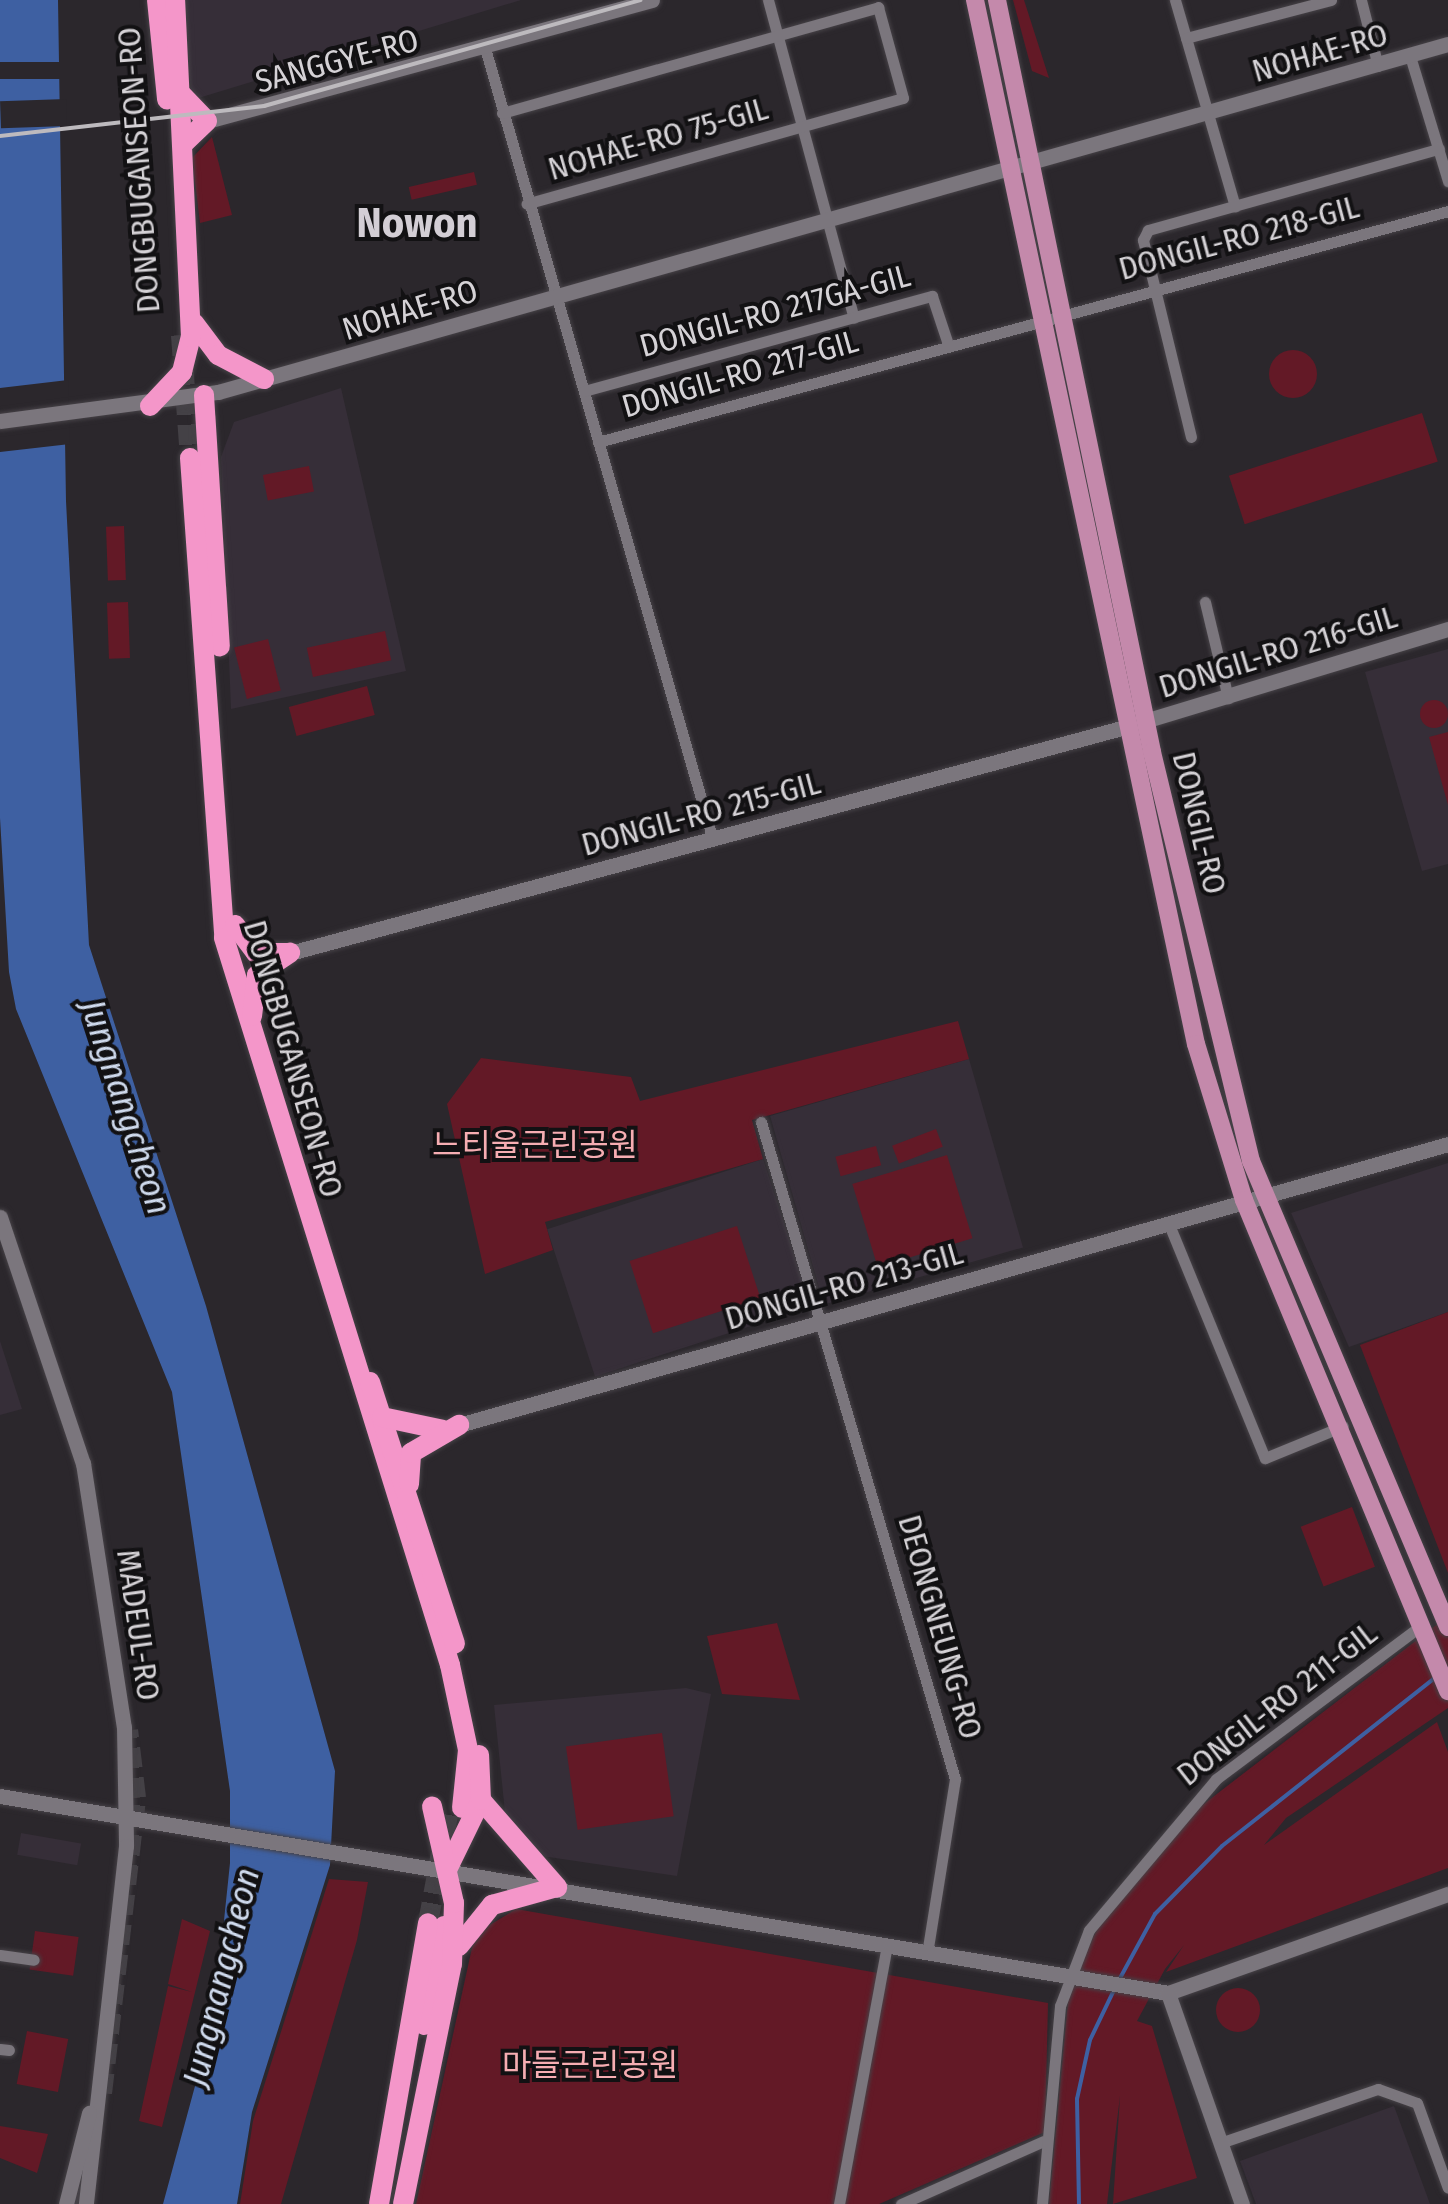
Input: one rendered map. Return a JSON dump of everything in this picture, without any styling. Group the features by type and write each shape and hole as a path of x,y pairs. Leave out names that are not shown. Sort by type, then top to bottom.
{"highway":[{"name":"DONGBUGANSEON-RO","path":"157,0 186,327"},
{"path":"140,407 182,372 186,327 183,144 175,0"},
{"path":"180,92 208,121 183,144"},
{"path":"186,327 204,343 264,379"},
{"path":"204,395 235,925 250,996 256,1058"},
{"name":"DONGBUGANSEON-RO","path":"190,458 219,891 256,1058 404,1506 407,1541 450,1707 456,1806"},
{"path":"235,925 256,953 290,953"},
{"path":"250,996 257,975 290,953"},
{"path":"305,1212 382,1418 404,1506 437,1579 471,1696 447,1870 452,1964"},
{"path":"382,1418 424,1431 460,1425"},
{"path":"404,1506 412,1452 460,1425"},
{"name":"DONGBUGANSEON-RO","path":"407,1541 445,1651 468,1750 456,1806"},
{"path":"437,1579 445,1651"},
{"path":"447,1870 456,1806"},
{"path":"456,1806 557,1887"},
{"path":"403,2204 452,1964 471,1919 518,1894 557,1887"},
{"path":"379,2204 436,1924 390,2204"}],"main road":[{"name":"SANGGYE-RO","path":"208,121 652,0"},
{"name":"DONGIL-RO","path":"974,0 1010,166 1054,319 1217,1040 1265,1194 1448,1627"},
{"name":"DONGIL-RO","path":"997,0 1029,161 1125,727 1196,1044 1244,1200 1343,1426 1448,1691"},
{"name":"NOHAE-RO","path":"0,421 140,407 204,395 1448,44"},
{"name":"DONGIL-RO 216-GIL","path":"1125,727 1448,629"},
{"name":"DONGIL-RO 215-GIL","path":"290,953 1125,727"},
{"name":"DONGIL-RO 213-GIL","path":"460,1425 1448,1144"},
{"name":"MADEUL-RO","path":"0,1216 63,1392 98,1531 128,1814 86,2204"},
{"path":"0,1796 165,1820 1168,1993 1448,1894"},
{"path":"1168,1993 1242,2204"},
{"name":"MADEUL-RO","path":"66,2204 104,2056"}],"street":[{"path":"768,0 854,318"},
{"path":"1175,0 1235,206"},
{"path":"1273,0 1274,14"},
{"path":"1186,38 1330,0"},
{"path":"1360,0 1378,66"},
{"name":"NOHAE-RO 75-GIL","path":"502,113 878,7 902,98 527,204"},
{"name":"NOHAE-RO 75-GIL","path":"485,48 553,296"},
{"path":"1410,56 1448,180"},
{"path":"1191,437 1155,289 1148,230 1439,149"},
{"name":"DONGIL-RO 218-GIL","path":"1054,319 1448,211"},
{"name":"DONGIL-RO 217-GIL","path":"553,296 598,442 948,344 1054,319"},
{"name":"DONGIL-RO 217GA-GIL","path":"584,392 932,296 948,344"},
{"path":"598,442 713,840"},
{"path":"1205,602 1228,698"},
{"name":"DEONGNEUNG-RO","path":"761,1122 823,1320 955,1779 928,1952"},
{"path":"1168,1222 1265,1458 1343,1426"},
{"name":"DONGIL-RO 211-GIL","path":"1074,1977 1134,1870 1216,1779 1422,1625"},
{"path":"839,2204 887,1946"},
{"path":"0,1955 34,1960"},
{"path":"1042,2204 1044,2141 1074,1977"},
{"path":"1220,2143 1378,2089 1417,2103 1448,2188"},
{"path":"901,2204 1044,2141"}],"shaded area":[{"path":"182,0 521,0 192,100"},
{"path":"341,388 406,671 231,709 221,457 234,422"},
{"path":"1448,649 1448,864 1422,871 1365,672"},
{"path":"969,1059 1023,1247 824,1304 770,1116"},
{"path":"763,1159 811,1306 595,1377 547,1229"},
{"path":"1448,1163 1448,1312 1349,1347 1291,1213"},
{"path":"0,1341 22,1409 0,1415"},
{"path":"686,1688 711,1694 677,1876 535,1855 506,1822 494,1705"},
{"path":"21,1833 81,1844 77,1865 17,1855"},
{"path":"1394,2106 1430,2204 1256,2204 1240,2161"}],"green space":[{"path":"1013,0 1024,0 1049,78 1032,71"},
{"path":"212,137 232,215 200,223 192,158"},
{"path":"474,172 477,185 412,200 409,187"},
{"path":"1293,350 1310,357 1317,374 1310,391 1293,398 1276,391 1269,374 1276,357"},
{"path":"1422,413 1438,462 1245,524 1229,476"},
{"path":"309,466 314,492 268,500 263,475"},
{"path":"124,526 126,580 108,581 106,527"},
{"path":"128,602 130,658 109,659 107,603"},
{"path":"385,631 391,660 313,677 307,648"},
{"path":"268,639 281,690 247,699 234,647"},
{"path":"367,686 375,715 297,736 289,707"},
{"path":"1434,700 1444,704 1448,714 1444,724 1434,728 1424,724 1420,714 1424,704"},
{"path":"1448,732 1448,805 1429,737"},
{"name":"느티울근린공원","path":"958,1021 969,1059 752,1120 763,1159 545,1222 553,1250 485,1274 447,1104 481,1058 631,1077 640,1101"},
{"path":"936,1129 943,1147 899,1164 892,1146"},
{"path":"876,1146 881,1165 841,1176 835,1157"},
{"path":"947,1155 972,1238 878,1267 852,1184"},
{"path":"737,1226 760,1298 653,1333 630,1261"},
{"path":"1448,1312 1448,1573 1360,1345"},
{"path":"1352,1507 1375,1567 1324,1586 1301,1527"},
{"path":"1448,1616 1448,1708 1286,1818 1264,1845 1437,1722 1448,1752 1448,1868 1166,1972 1184,1945 1165,1969 1137,2021 1152,2026 1197,2178 1113,2204 1120,2096 1107,2204 1049,2204 1069,1991 1097,1929 1196,1810"},
{"path":"777,1623 800,1700 722,1694 707,1636"},
{"path":"662,1733 674,1816 578,1830 566,1746"},
{"path":"329,1879 368,1882 357,1940 281,2204 240,2204 253,2121"},
{"name":"마들근린공원","path":"516,1909 1048,2003 1045,2132 879,2204 416,2204 475,1934"},
{"path":"182,1919 210,1931 162,2127 139,2121 168,1986 192,1992 168,1984"},
{"path":"35,1931 79,1937 73,1976 30,1970"},
{"path":"1238,1988 1253,1995 1260,2010 1253,2025 1238,2032 1223,2025 1216,2010 1223,1995"},
{"path":"27,2031 68,2039 58,2092 17,2084"},
{"path":"0,2126 48,2134 37,2173 0,2158"}],"water":[{"name":"Jungnangcheon","path":"0,0 58,0 66,501 89,945 206,1306 335,1771 330,1865 252,2112 237,2204 163,2204 214,2016 230,1863 230,1791 172,1392 16,1009 9,972 0,818"}],"pier":[{"path":"0,62 66,62 66,79 0,79"},
{"path":"66,99 67,126 1,128 0,101"},
{"path":"68,380 70,444 0,452 0,388"}],"waterway":[{"path":"1119,1980 1155,1914 1222,1846 1437,1676"},
{"path":"1079,2204 1077,2099 1090,2040 1115,1988"}],"tunnel":[{"path":"181,335 190,458"},
{"path":"102,2093 136,1798 128,1730"},
{"path":"428,1923 449,1810"},
{"path":"75,2204 87,2156"}],"railway":[{"path":"0,136 264,106 640,0"}],"district":[{"name":"Nowon","path":"417,223"}]}
